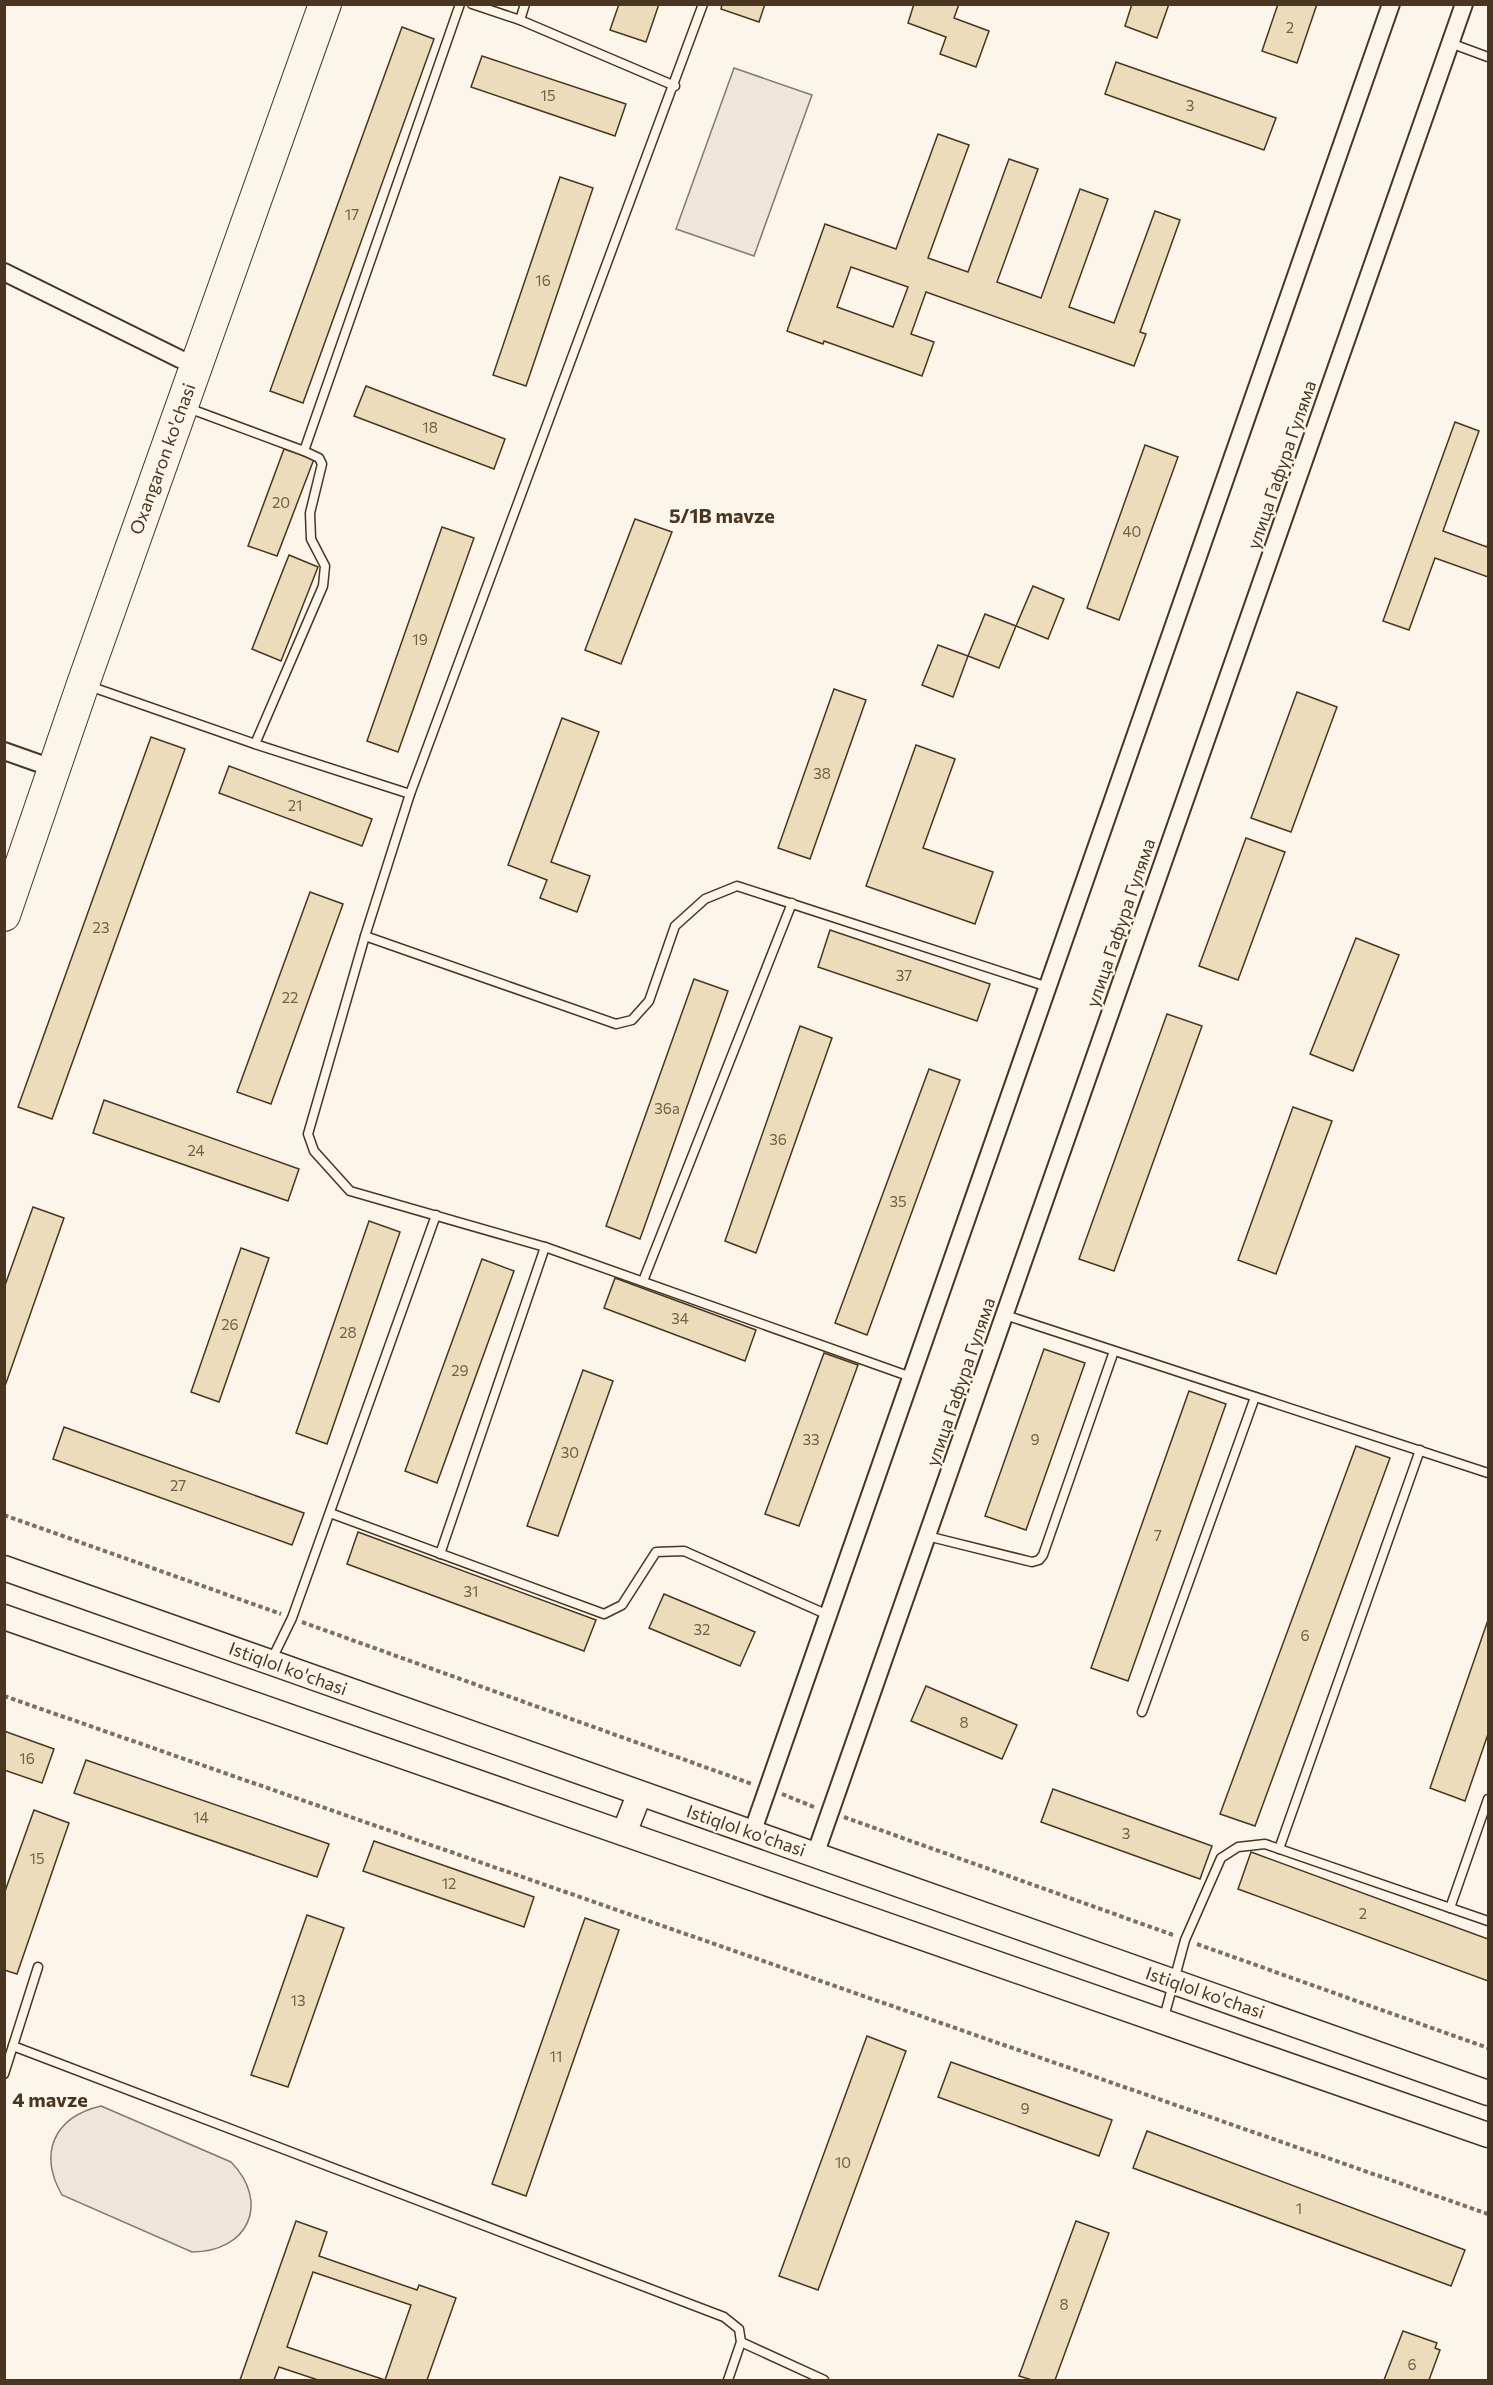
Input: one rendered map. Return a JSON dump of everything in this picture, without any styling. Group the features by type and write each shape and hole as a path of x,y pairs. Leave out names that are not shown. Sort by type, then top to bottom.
{"highway":[{"name":"Oxangaron ko'chasi","path":"4,860 38,763 75,681 183,406 189,362 307,4"},
{"name":"Oxangaron ko'chasi","path":"4,915 75,681 189,362 325,4"}],"main road":[{"name":"Istiqlol ko'chasi","path":"4,1568 1488,2093"},
{"path":"4,1617 1488,2135"},
{"path":"624,1833 639,1794"}],"street":[{"path":"752,1833 1391,4"},
{"name":"улица Гафура Гуляма","path":"815,1855 1464,4"},
{"path":"4,272 189,362"},
{"path":"4,752 38,763"}],"lane":[{"path":"304,451 460,4"},
{"path":"472,4 520,20 675,86"},
{"path":"520,20 525,4"},
{"path":"703,4 675,86 410,794 365,936 308,1134 314,1151 350,1191 545,1247 911,1377"},
{"path":"1450,43 1488,57"},
{"path":"183,406 304,451 319,458 322,464 310,513 311,539 325,566 323,586 255,744"},
{"path":"75,681 255,744 410,794"},
{"path":"365,936 616,1024 632,1020 649,1001 675,926 705,899 736,885 1048,987"},
{"path":"644,1281 792,903"},
{"path":"270,1663 292,1618 436,1215"},
{"path":"440,1554 545,1247"},
{"path":"1005,1315 1488,1473"},
{"path":"927,1536 1032,1562 1039,1560 1043,1556 1114,1351"},
{"path":"1142,1712 1255,1396"},
{"path":"1279,1849 1420,1450"},
{"path":"330,1513 604,1614 622,1605 656,1552 684,1551 828,1615"},
{"path":"1450,1908 1488,1799"},
{"path":"1163,2021 1185,1940 1221,1858 1238,1847 1265,1844 1488,1921"},
{"path":"4,2074 38,1967"},
{"path":"13,2046 724,2317 739,2329 741,2342 728,2380"},
{"path":"741,2342 824,2380"}],"path":[{"path":"4,1515 1488,2048"},
{"path":"4,1696 1488,2214"}],"shaded area":[{"path":"734,68 812,95 754,256 676,229"},
{"path":"101,2106 231,2162 243,2178 250,2193 251,2208 248,2222 239,2234 227,2244 211,2250 192,2252 62,2195 51,2165 51,2151 55,2139 72,2119 85,2111"}],"building":[{"path":"619,4 659,4 646,42 610,30"},
{"path":"722,4 765,4 759,22 721,9"},
{"path":"914,4 959,4 954,18 989,31 976,67 940,54 946,37 908,23"},
{"path":"1132,4 1169,4 1157,38 1125,26"},
{"path":"1278,4 1317,4 1297,63 1262,51"},
{"path":"402,27 434,39 303,403 270,391"},
{"path":"482,56 626,104 615,136 471,87"},
{"path":"1116,62 1276,118 1264,150 1105,94"},
{"path":"938,134 969,145 928,258 968,272 1009,159 1038,169 997,282 1041,298 1080,189 1108,199 1069,307 1114,323 1155,211 1180,220 1140,332 1146,334 1134,366 926,292 911,334 934,342 922,376 824,341 823,344 787,331 825,224 896,249","holes":["851,267 908,287 893,327 837,307"]},
{"path":"560,177 593,188 526,386 493,375"},
{"path":"366,386 505,439 494,469 354,416"},
{"path":"1455,422 1479,431 1443,531 1487,547 1488,543 1488,577 1435,558 1409,630 1383,621"},
{"path":"1145,445 1178,457 1119,620 1087,608"},
{"path":"284,449 314,459 277,556 248,546"},
{"path":"635,519 672,532 621,664 585,650"},
{"path":"442,527 474,538 398,752 367,741"},
{"path":"289,555 318,567 281,661 252,649"},
{"path":"1033,586 1064,599 1048,639 1016,626"},
{"path":"985,614 1016,626 999,668 968,656"},
{"path":"938,645 968,656 953,697 922,685"},
{"path":"834,689 866,700 810,859 778,848"},
{"path":"1297,692 1337,707 1291,832 1251,818"},
{"path":"562,718 599,732 551,862 590,876 577,912 540,898 547,880 508,865"},
{"path":"151,737 185,749 52,1119 18,1107"},
{"path":"916,745 955,759 923,848 993,872 975,924 866,886"},
{"path":"229,766 372,819 362,846 219,793"},
{"path":"1246,838 1285,852 1238,980 1199,966"},
{"path":"310,892 343,904 271,1104 237,1092"},
{"path":"830,930 990,984 977,1021 818,967"},
{"path":"1356,938 1399,955 1353,1071 1310,1054"},
{"path":"694,979 728,991 640,1239 606,1226"},
{"path":"1167,1014 1202,1026 1114,1271 1079,1259"},
{"path":"800,1026 832,1038 756,1253 725,1241"},
{"path":"929,1069 960,1080 867,1335 835,1323"},
{"path":"104,1100 299,1169 288,1201 93,1133"},
{"path":"1293,1107 1332,1121 1276,1274 1238,1260"},
{"path":"33,1207 64,1218 5,1386 4,1288"},
{"path":"369,1221 400,1232 327,1444 296,1433"},
{"path":"241,1248 269,1258 219,1402 191,1392"},
{"path":"482,1259 514,1271 437,1483 405,1471"},
{"path":"615,1278 756,1330 745,1361 604,1308"},
{"path":"1044,1349 1085,1363 1026,1530 985,1516"},
{"path":"824,1353 858,1365 799,1526 765,1514"},
{"path":"583,1370 613,1381 558,1536 527,1526"},
{"path":"1189,1391 1226,1404 1128,1681 1091,1668"},
{"path":"64,1427 304,1513 292,1545 53,1459"},
{"path":"1356,1446 1390,1458 1255,1826 1220,1814"},
{"path":"358,1532 596,1620 584,1651 347,1564"},
{"path":"664,1594 755,1632 740,1666 649,1628"},
{"path":"1488,1620 1488,1734 1465,1801 1430,1788"},
{"path":"926,1686 1017,1725 1002,1759 911,1721"},
{"path":"4,1731 54,1749 42,1783 4,1770"},
{"path":"86,1760 329,1844 317,1877 74,1793"},
{"path":"1053,1789 1212,1846 1200,1879 1041,1822"},
{"path":"34,1810 69,1823 17,1974 4,1970 4,1894"},
{"path":"374,1841 534,1897 524,1927 363,1871"},
{"path":"1251,1852 1488,1939 1488,1981 1238,1889"},
{"path":"307,1915 344,1928 288,2087 251,2075"},
{"path":"585,1918 619,1930 526,2196 492,2184"},
{"path":"867,2036 906,2051 818,2290 779,2276"},
{"path":"951,2062 1112,2120 1099,2156 938,2097"},
{"path":"1147,2131 1465,2250 1451,2286 1133,2168"},
{"path":"296,2221 327,2232 319,2256 417,2290 419,2285 456,2298 427,2380 385,2380 318,2380 279,2367 274,2380 240,2380","holes":["313,2272 411,2305 385,2380 287,2347"]},
{"path":"1076,2221 1109,2233 1055,2380 1032,2380 1019,2376"},
{"path":"1403,2331 1437,2343 1435,2348 1440,2350 1429,2380 1384,2380"}],"district":[{"name":"5/1B mavze","path":"722,516"},
{"name":"4 mavze","path":"50,2100"}]}
